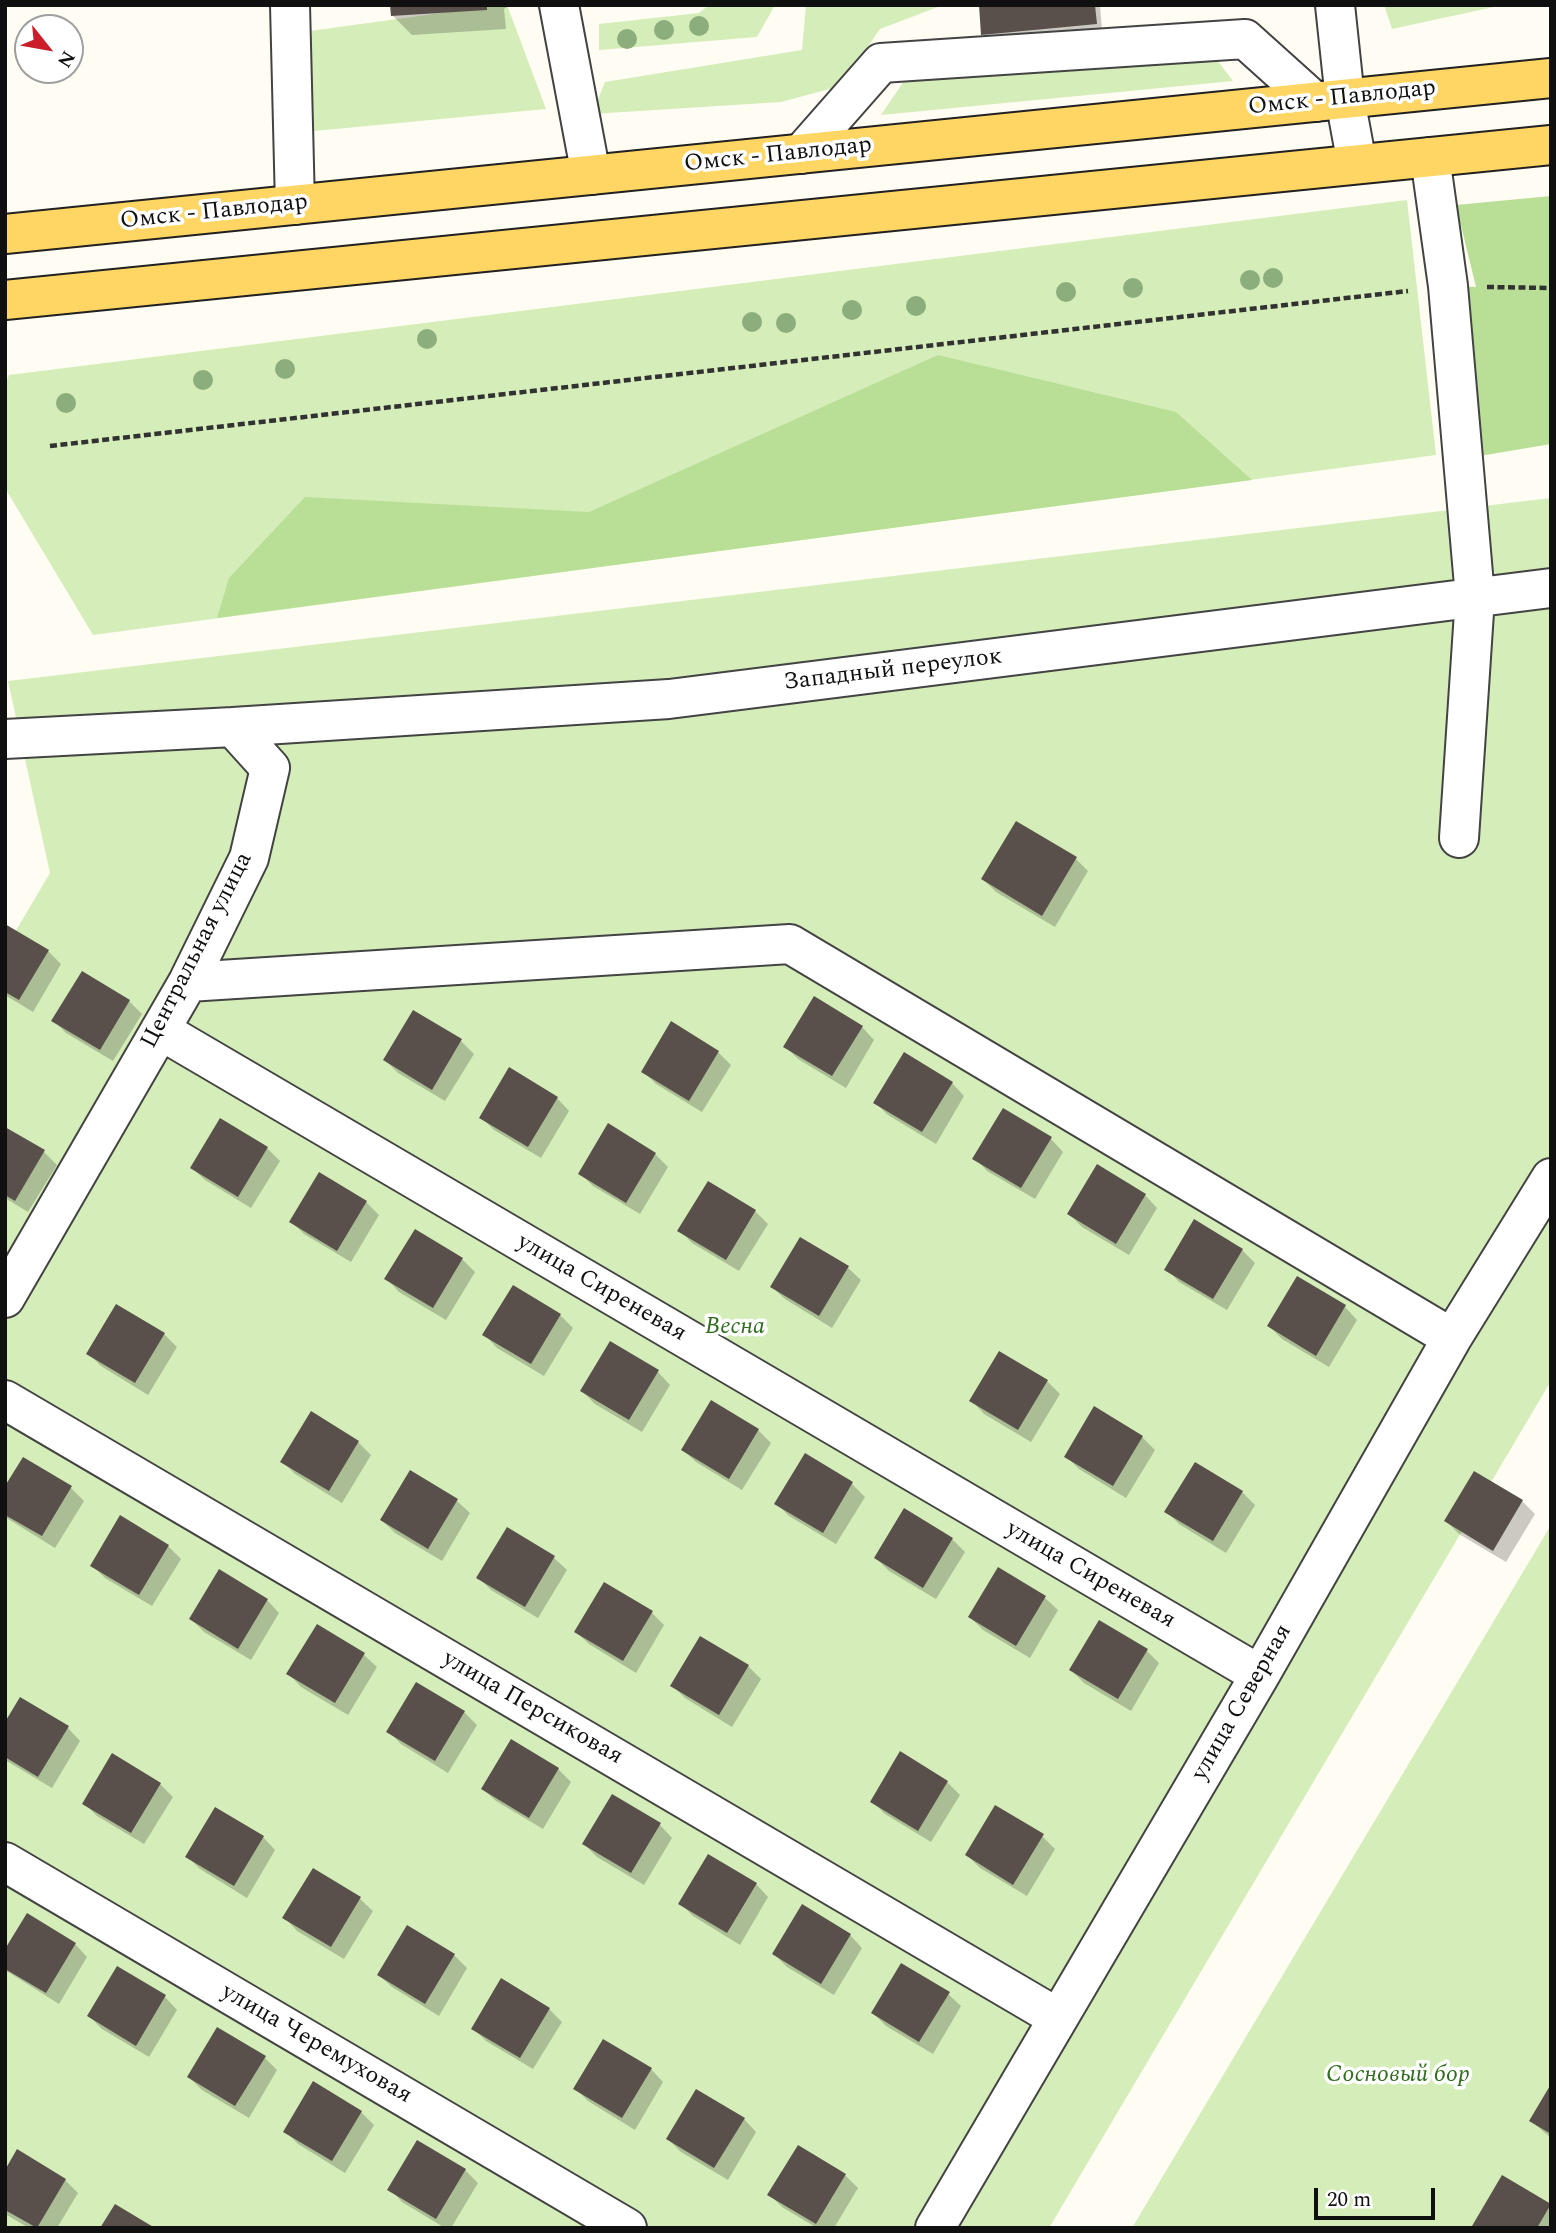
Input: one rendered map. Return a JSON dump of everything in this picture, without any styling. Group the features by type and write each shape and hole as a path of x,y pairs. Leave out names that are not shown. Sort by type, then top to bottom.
{"main road":[{"name":"Омск - Павлодар","path":"5,234 1551,78"},
{"path":"5,300 1551,145"}],"street":[{"path":"290,5 295,205"},
{"path":"559,5 591,175"},
{"path":"1335,5 1330,100 1357,164"},
{"path":"801,154 881,63 1245,39 1330,100"},
{"path":"1430,157 1448,286 1475,597 1459,838"},
{"name":"Западный переулок","path":"233,727 669,699 1551,588"},
{"path":"5,739 233,727"},
{"name":"Центральная улица","path":"5,1298 188,982 249,858 270,768 233,727"},
{"path":"188,982 790,944 1452,1338"},
{"name":"улица Сиреневая","path":"160,1030 1260,1675"},
{"name":"улица Северная","path":"935,2228 1260,1675 1452,1338 1551,1178"},
{"name":"улица Персиковая","path":"5,1400 1058,2018"},
{"name":"улица Черемуховая","path":"5,1862 627,2228"}],"path":[{"path":"50,446 1448,286 1551,288"}],"green space":[{"path":"507,5 546,109 304,132 310,31"},
{"path":"709,5 775,5 757,37 599,50 599,24 699,13"},
{"path":"806,5 943,5 880,29 841,86 781,102 592,114 605,82 802,50"},
{"path":"1384,5 1503,5 1392,29"},
{"path":"1214,56 1233,81 881,115 904,81"},
{"path":"1551,196 1551,444 1462,459 1448,286 1476,287 1456,205"},
{"path":"1407,200 1436,455 93,635 5,488 5,385 9,375"},
{"path":"938,355 1176,412 1252,480 217,618 229,578 305,497 589,512"},
{"name":"Весна","path":"1551,498 1551,1381 1049,2228 5,2228 5,949 50,873 8,681"},
{"name":"Сосновый бор","path":"1551,1525 1551,2228 1132,2228"}],"building":[{"path":"390,5 487,5 487,10 391,16"},
{"path":"979,5 1095,5 1097,24 981,35"},
{"path":"1016,821 1077,857 1042,916 981,879"},
{"path":"5,924 49,950 19,1000 5,992"},
{"path":"82,971 130,1000 100,1050 51,1021"},
{"path":"814,996 863,1026 832,1076 783,1047"},
{"path":"413,1010 462,1039 432,1090 383,1060"},
{"path":"671,1021 719,1051 689,1101 641,1072"},
{"path":"904,1052 953,1082 922,1132 873,1103"},
{"path":"509,1067 558,1097 528,1147 479,1118"},
{"path":"1003,1108 1052,1137 1021,1188 972,1159"},
{"path":"220,1118 268,1147 238,1197 190,1168"},
{"path":"608,1123 656,1153 626,1203 578,1174"},
{"path":"5,1127 45,1150 15,1201 5,1195"},
{"path":"1097,1164 1146,1194 1116,1244 1067,1214"},
{"path":"319,1172 367,1201 337,1251 289,1222"},
{"path":"708,1181 756,1210 726,1260 677,1231"},
{"path":"1194,1219 1243,1249 1213,1299 1164,1270"},
{"path":"415,1229 463,1258 433,1308 384,1279"},
{"path":"800,1237 849,1266 819,1316 770,1287"},
{"path":"1297,1276 1346,1305 1316,1356 1267,1326"},
{"path":"513,1285 561,1314 531,1364 482,1335"},
{"path":"116,1304 165,1333 135,1383 86,1354"},
{"path":"610,1341 659,1370 629,1420 580,1391"},
{"path":"999,1351 1048,1380 1018,1430 969,1401"},
{"path":"711,1400 759,1429 729,1479 681,1450"},
{"path":"1094,1406 1143,1436 1113,1486 1064,1457"},
{"path":"311,1411 359,1441 329,1491 280,1462"},
{"path":"805,1453 853,1482 823,1533 774,1504"},
{"path":"23,1457 72,1486 42,1536 5,1515 5,1486"},
{"path":"1195,1462 1243,1491 1213,1541 1164,1512"},
{"path":"410,1470 458,1499 428,1549 380,1520"},
{"path":"1474,1471 1523,1500 1493,1551 1444,1521"},
{"path":"904,1508 953,1538 923,1588 874,1558"},
{"path":"120,1515 169,1545 139,1595 90,1566"},
{"path":"507,1527 555,1556 525,1607 476,1578"},
{"path":"998,1567 1046,1596 1016,1646 968,1617"},
{"path":"219,1569 268,1599 238,1649 189,1619"},
{"path":"604,1582 653,1611 623,1661 574,1632"},
{"path":"1099,1620 1148,1649 1118,1699 1069,1670"},
{"path":"317,1624 365,1653 335,1703 286,1674"},
{"path":"700,1636 749,1665 719,1715 670,1686"},
{"path":"416,1682 465,1711 435,1761 386,1732"},
{"path":"20,1697 69,1726 38,1777 5,1757 5,1722"},
{"path":"511,1739 559,1768 529,1818 481,1789"},
{"path":"900,1751 948,1781 918,1831 870,1802"},
{"path":"112,1753 161,1783 131,1833 82,1804"},
{"path":"612,1794 661,1823 631,1873 582,1844"},
{"path":"995,1805 1044,1834 1013,1885 965,1855"},
{"path":"215,1807 264,1836 234,1886 185,1857"},
{"path":"708,1854 757,1883 727,1933 678,1904"},
{"path":"313,1868 361,1897 331,1947 282,1918"},
{"path":"802,1904 851,1934 821,1984 772,1954"},
{"path":"27,1913 76,1943 46,1993 5,1969 5,1949"},
{"path":"407,1925 455,1954 425,2004 377,1975"},
{"path":"901,1963 950,1992 919,2042 871,2013"},
{"path":"117,1966 166,1995 136,2046 87,2016"},
{"path":"501,1978 550,2008 520,2058 471,2029"},
{"path":"217,2027 266,2056 235,2106 187,2077"},
{"path":"603,2039 652,2068 622,2118 573,2089"},
{"path":"313,2081 362,2111 332,2161 283,2132"},
{"path":"1551,2084 1551,2134 1529,2121"},
{"path":"696,2089 745,2118 714,2168 666,2139"},
{"path":"417,2140 466,2169 436,2219 387,2190"},
{"path":"798,2145 846,2174 816,2224 767,2195"},
{"path":"17,2149 66,2179 37,2228 5,2210 5,2170"},
{"path":"1502,2175 1551,2204 1537,2228 1472,2226"},
{"path":"115,2204 155,2228 100,2228"}]}
